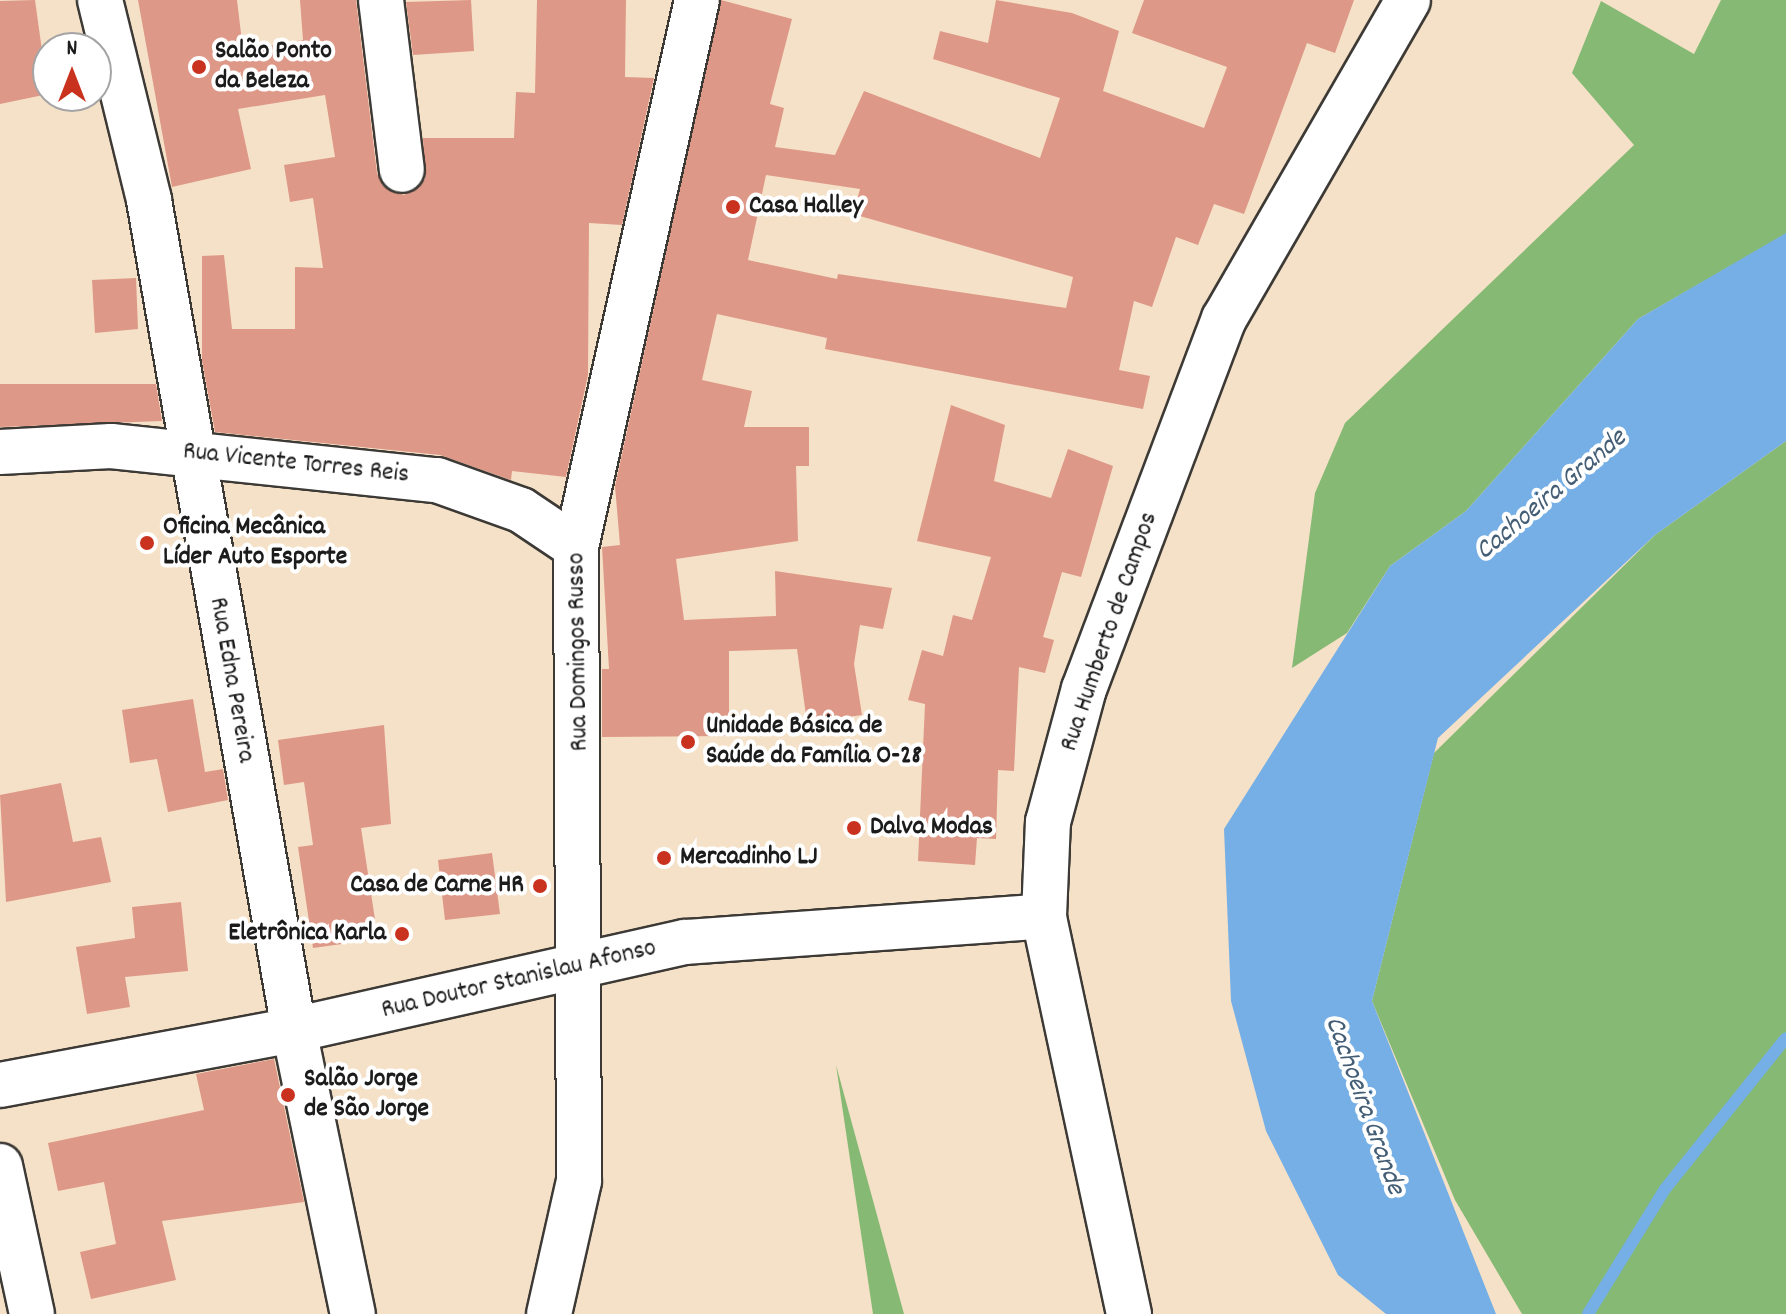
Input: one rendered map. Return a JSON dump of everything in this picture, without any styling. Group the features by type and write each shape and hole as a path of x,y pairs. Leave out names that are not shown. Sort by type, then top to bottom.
{"street":[{"name":"Rua Edna Pereira","path":"100,0 149,200 189,452 294,1030 353,1314"},
{"path":"381,0 402,170"},
{"name":"Rua Domingos Russo","path":"549,1314 579,1181 584,969 576,547 697,0"},
{"name":"Rua Humberto de Campos","path":"1129,1314 1044,916 1048,822 1084,689 1224,319 1408,0"},
{"name":"Rua Vicente Torres Reis","path":"0,452 111,446 437,480 521,510 576,547"},
{"name":"Rua Doutor Stanislau Afonso","path":"0,1085 294,1030 744,934 1044,916"},
{"path":"0,1166 32,1314"}],"green space":[{"path":"1721,0 1786,0 1786,234 1638,319 1466,511 1390,566 1347,633 1292,668 1315,493 1345,423 1634,145 1572,73 1601,1 1694,54"},
{"path":"1786,441 1786,1314 1522,1314 1455,1200 1372,1001 1434,753 1655,535"},
{"path":"836,1065 904,1314 873,1314"}],"water":[{"name":"Cachoeira Grande","path":"1786,233 1786,441 1655,535 1438,738 1372,1001 1496,1314 1386,1314 1338,1275 1266,1131 1231,1001 1224,829 1390,566 1466,511 1638,319"}],"building":[{"path":"35,0 39,32 32,32 32,97 0,104 0,1"},
{"path":"138,0 237,0 243,50 303,40 300,0 356,0 377,173 383,186 404,195 425,179 423,138 514,138 516,92 535,93 537,0 626,0 625,77 654,78 622,225 589,223 588,375 566,477 512,471 511,480 440,455 215,432 202,361 202,256 224,255 232,329 295,329 295,267 323,268 313,198 290,202 284,165 335,157 325,95 238,109 251,169 172,187"},
{"path":"471,0 474,51 413,55 406,2"},
{"path":"721,0 792,19 770,104 784,108 775,147 835,155 864,91 1040,158 1060,98 933,59 940,31 988,43 996,0 1072,13 1119,31 1103,91 1204,128 1227,67 1132,33 1144,0 1354,0 1335,53 1307,43 1244,214 1214,204 1198,245 1176,237 1152,307 1134,301 1119,370 1150,376 1143,409 825,349 827,338 717,314 702,380 752,391 744,427 809,427 809,466 796,466 798,541 676,559 684,620 776,616 775,571 892,588 883,629 860,625 854,664 862,715 807,723 797,649 729,651 729,736 602,737 602,669 609,669 602,547 620,545 615,486","holes":["766,175 860,189 853,214 1073,277 1066,308 838,274 837,279 748,260"]},
{"path":"136,278 138,329 95,333 92,280"},
{"path":"0,384 156,384 162,421 0,427"},
{"path":"951,405 1005,425 994,481 1051,498 1068,449 1113,466 1081,577 1062,572 1043,637 1054,640 1045,673 1019,667 1014,771 998,770 996,839 977,838 975,865 918,861 925,704 908,700 922,650 943,656 953,615 972,620 991,557 917,541"},
{"path":"193,699 205,772 223,769 228,800 168,812 157,759 130,763 122,710"},
{"path":"384,725 391,824 361,828 378,939 313,948 298,847 313,845 304,782 284,785 278,740"},
{"path":"61,783 73,842 101,837 111,882 6,902 0,795"},
{"path":"492,853 500,914 445,920 438,860"},
{"path":"181,902 188,971 125,977 130,1007 87,1014 76,947 135,938 132,907"},
{"path":"274,1059 304,1202 162,1221 176,1280 91,1299 80,1252 116,1244 104,1182 58,1191 48,1143 204,1110 196,1074"}],"waterway":[{"path":"1588,1314 1665,1189 1786,1038"}],"place":[{"name":"Salão Ponto da Beleza","path":"199,67"},
{"name":"Casa Halley","path":"733,207"},
{"name":"Oficina Mecânica Líder Auto Esporte","path":"147,543"},
{"name":"Unidade Básica de Saúde da Família O-28","path":"688,742"},
{"name":"Dalva Modas","path":"854,828"},
{"name":"Mercadinho LJ","path":"664,858"},
{"name":"Casa de Carne HR","path":"540,886"},
{"name":"Eletrônica Karla","path":"402,934"},
{"name":"Salão Jorge de São Jorge","path":"288,1095"}]}
